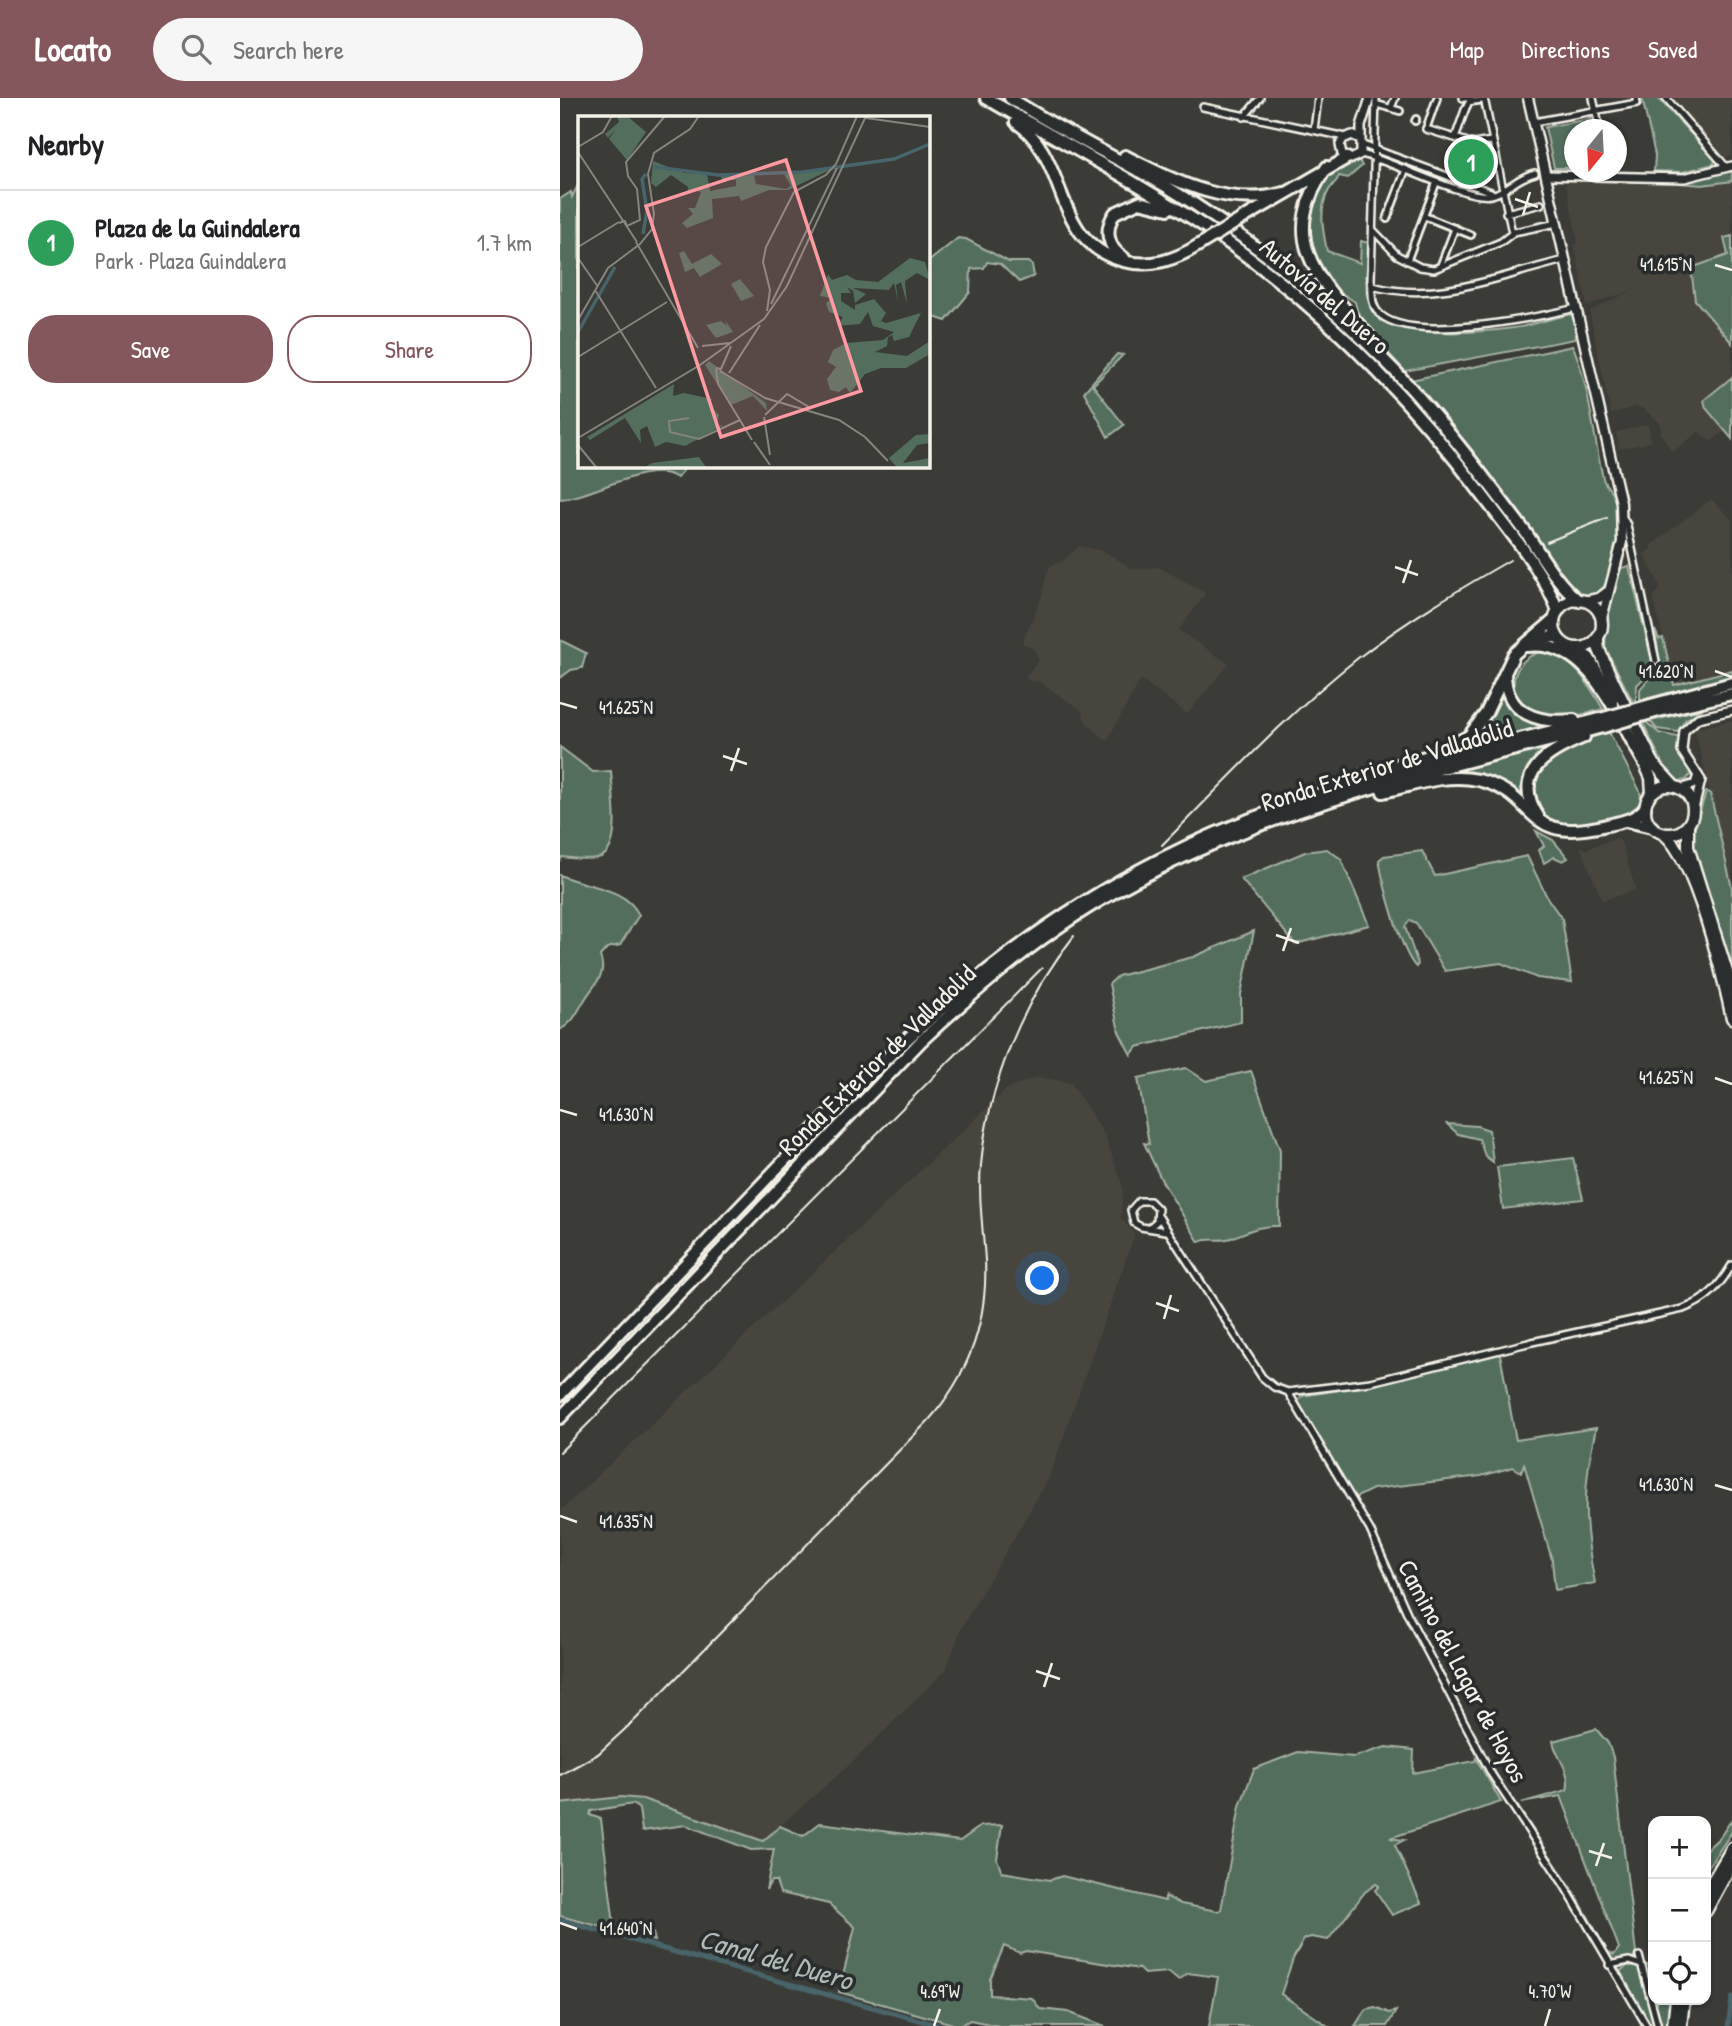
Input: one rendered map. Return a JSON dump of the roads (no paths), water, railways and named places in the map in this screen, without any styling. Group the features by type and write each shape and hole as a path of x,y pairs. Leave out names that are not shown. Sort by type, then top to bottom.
{"highway":[{"path":"979,98 1021,125 1041,146 1070,220 1083,238 1112,258 1137,263 1170,260 1331,165"},
{"name":"Autovía del Duero","path":"986,98 1184,214 1291,292 1379,374 1462,468 1513,537 1556,616"},
{"name":"Autovía del Duero","path":"1010,98 1169,188 1254,246 1358,334 1429,409 1521,526 1559,584 1581,601"},
{"path":"1018,98 1138,163 1205,191 1250,200 1284,193"},
{"path":"1342,151 1311,192 1305,211 1303,232 1308,257 1333,295 1429,409"},
{"path":"1137,263 1114,249 1109,239 1109,226 1120,208 1139,202 1152,204 1178,215 1291,292"},
{"path":"1338,789 1375,771 1435,754 1469,736 1486,713 1514,654 1536,638 1567,603 1581,601 1595,608 1601,622 1598,637 1605,666 1654,764 1691,799 1694,809 1688,826 1688,847 1732,988"},
{"path":"1556,616 1557,637"},
{"path":"1536,638 1557,637 1588,658 1600,674 1646,765 1652,793"},
{"path":"1574,648 1587,646 1598,637"},
{"path":"1524,646 1547,646 1588,668 1646,765"},
{"path":"1505,670 1508,695 1521,712 1548,720 1601,723"},
{"name":"Ronda Exterior de Valladolid","path":"560,1418 875,1088 972,994 1063,925 1117,891 1228,838 1322,805 1653,709 1732,683"},
{"name":"Ronda Exterior de Valladolid","path":"1653,709 1732,694"},
{"path":"1547,826 1537,815 1531,801 1529,784 1534,769 1555,751 1601,723"},
{"name":"Ronda Exterior de Valladolid","path":"560,1395 865,1076 931,1015 985,971 1073,910 1158,860 1250,820 1338,789 1601,723"},
{"path":"1322,805 1438,779 1462,778 1480,781 1501,790 1547,826 1560,831 1578,832 1623,821 1645,808 1652,793 1663,787 1678,788"},
{"path":"1645,808 1652,827"},
{"path":"1623,821 1652,827 1664,834 1684,860 1732,1018"},
{"path":"1664,834 1679,833 1688,826"},
{"path":"1711,1884 1732,1849"},
{"path":"1711,1902 1732,1863"},
{"path":"1673,2026 1675,2005"},
{"path":"1681,2026 1683,2005"}],"main road":[{"path":"1528,98 1622,516 1619,561 1601,622"},
{"path":"1581,601 1599,598 1609,590"}],"street":[{"path":"1198,98 1203,107 1329,135 1349,136 1376,157 1478,196 1501,192 1518,178 1535,173"},
{"path":"1203,107 1207,98"},
{"path":"1244,117 1260,98"},
{"path":"1314,130 1318,98"},
{"path":"1391,108 1395,98"},
{"path":"1437,98 1426,129 1474,144 1491,141"},
{"path":"1463,98 1471,98"},
{"path":"1592,98 1597,119"},
{"path":"1534,122 1637,103 1636,98"},
{"path":"1627,175 1685,178 1729,167 1666,98"},
{"path":"1455,138 1469,102 1484,99 1511,233"},
{"path":"1374,100 1400,111"},
{"path":"1342,151 1349,136 1361,126 1374,100"},
{"path":"1374,100 1377,150 1372,286 1374,306 1382,316 1427,326 1452,328 1501,324 1576,308"},
{"path":"1329,135 1342,151 1355,158 1362,146 1361,126"},
{"path":"1362,146 1486,192 1501,192"},
{"path":"1464,184 1471,167"},
{"path":"1387,219 1406,168"},
{"path":"1545,176 1564,175"},
{"path":"1407,261 1437,181"},
{"path":"1506,213 1541,204"},
{"path":"1424,216 1471,235"},
{"path":"1373,230 1396,255 1428,269 1440,268 1501,242 1511,233 1557,223"},
{"path":"1440,268 1455,228"},
{"path":"1372,286 1412,292 1452,290 1565,260"},
{"path":"1622,516 1627,526 1656,661"},
{"path":"1619,561 1629,559 1634,562"},
{"path":"1694,809 1701,783 1697,770 1682,751 1684,731 1698,718 1732,710"},
{"path":"1678,788 1695,784 1697,770"},
{"path":"1166,1231 1141,1227 1134,1223 1131,1215 1134,1205 1150,1200 1157,1206 1166,1231 1262,1377 1274,1387 1287,1392 1371,1382 1532,1342 1683,1309 1702,1301 1715,1291 1732,1265"},
{"path":"1150,1227 1159,1217"},
{"name":"Camino del Lagar de Hoyos","path":"1287,1392 1370,1530 1402,1604 1492,1775 1564,1885 1647,2026"},
{"path":"1639,1956 1658,2026"},
{"path":"1609,1965 1629,1961 1641,1965"}],"waterway":[{"name":"Canal del Duero","path":"560,1920 940,2026"},
{"name":"Canal del Duero","path":"1728,2026 1732,1998"}],"railway":[{"path":"1547,542 1607,518"},
{"path":"1162,845 1233,772 1332,679 1432,606 1510,560"},
{"path":"560,1775 598,1754 636,1719 928,1421 954,1385 973,1346 983,1305 985,1260 980,1177 991,1104 1000,1073 1024,1014 1056,960 1074,936"},
{"path":"560,1452 1042,968"}],"place":[{"name":"Plaza de la Guindalera","path":"1471,162"}]}
